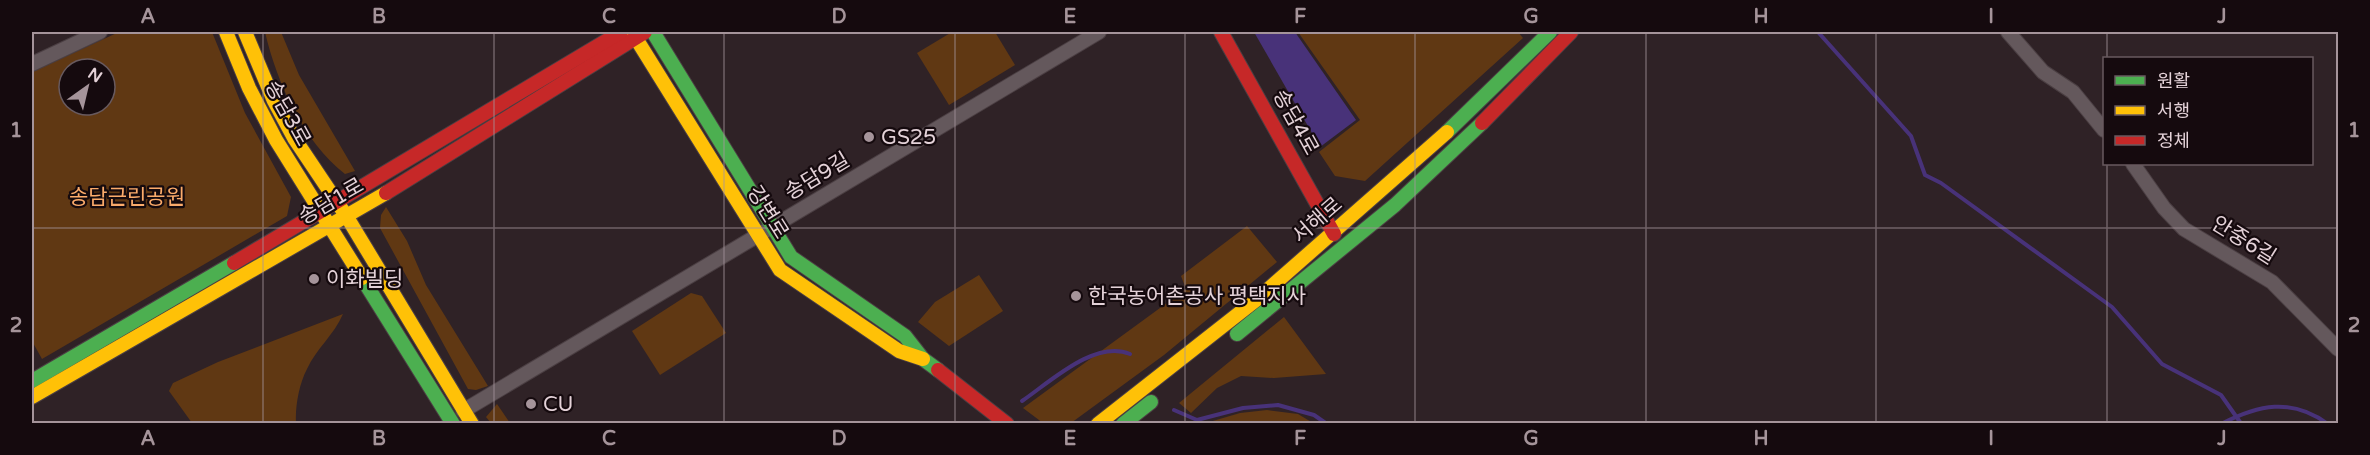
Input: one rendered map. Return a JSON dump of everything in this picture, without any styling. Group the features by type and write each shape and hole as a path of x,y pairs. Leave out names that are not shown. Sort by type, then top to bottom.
{"main road":[{"name":"송담3로","path":"226,32 249,88 276,140 332,225 453,423"},
{"name":"송담3로","path":"245,32 274,101 294,138 347,217 472,423"},
{"name":"송담1로","path":"32,381 337,203 622,32"},
{"name":"강변로","path":"654,32 791,257 905,336 923,359 1007,423"},
{"name":"송담4로","path":"1221,32 1339,229"},
{"name":"송담4로","path":"1234,32 1339,229"},
{"name":"서해로","path":"1098,423 1177,366 1339,229 1443,138 1550,32"},
{"name":"서해로","path":"1229,340 1368,228 1429,174 1571,32"},
{"name":"송담1로","path":"32,397 347,217 638,34"},
{"name":"강변로","path":"638,34 756,237 780,270 899,351 923,359"},
{"path":"322,211 347,217"},
{"path":"1123,423 1166,391"}],"street":[{"path":"32,64 100,32"},
{"name":"송담9길","path":"463,411 1100,32"},
{"path":"2010,32 2043,72 2073,92 2103,129"},
{"name":"안중6길","path":"2134,165 2164,208 2184,229 2272,282 2338,349"}],"green space":[{"name":"송담근린공원","path":"119,32 212,32 245,113 291,197 287,216 42,359 32,341 32,72 57,61 57,117 117,117 117,57 65,57"},
{"path":"265,32 281,32 299,75 355,171 345,174 330,161 304,128 285,91"},
{"path":"952,32 995,32 1015,65 949,105 917,53"},
{"path":"1298,32 1518,32 1523,38 1365,181 1335,176 1319,152 1360,120"},
{"path":"386,207 407,241 426,285 488,386 476,390 468,389 380,228 381,215"},
{"path":"1247,226 1277,262 1164,355 1071,423 1043,423 1023,408 1186,289 1181,276"},
{"path":"979,275 1003,311 949,346 918,322 935,302"},
{"path":"691,293 702,296 726,333 660,375 632,331"},
{"path":"343,314 304,375 298,396 296,423 192,423 169,391 173,383 218,362"},
{"path":"1284,317 1326,374 1274,378 1241,376 1217,388 1191,413 1179,403"},
{"path":"497,404 510,423 491,423 486,417"},
{"path":"1267,410 1298,414 1313,423 1206,423 1240,413"}],"shaded area":[{"path":"1254,32 1295,32 1356,120 1320,147"}],"waterway":[{"path":"1818,32 1911,136 1925,175 1941,183 2112,307 2162,364 2221,395 2240,422"},
{"path":"1022,401 1059,374 1088,357 1102,352 1116,351 1130,354"},
{"path":"1174,410 1197,420 1243,408 1278,405 1314,415 1327,424"},
{"path":"2221,424 2248,412 2274,407 2301,410 2328,424"}],"traffic: fast":[{"path":"653,32 791,257 905,336 923,359 938,370"},
{"path":"1447,132 1550,32"},
{"path":"1237,334 1395,205 1482,123"},
{"path":"32,381 234,263"},
{"path":"362,278 453,424"},
{"path":"1123,424 1151,402"}],"traffic: slow":[{"path":"226,32 249,88 276,140 362,278"},
{"path":"245,32 274,101 294,138 347,217 472,424"},
{"path":"632,32 780,270 899,351 923,359"},
{"path":"1098,424 1256,300 1447,132"},
{"path":"32,397 386,193"}],"traffic: jam":[{"path":"234,263 621,32"},
{"path":"386,193 645,32"},
{"path":"1221,32 1334,234"},
{"path":"1482,123 1571,32"},
{"path":"938,370 1007,424"}],"place":[{"name":"GS25","path":"869,137"},
{"name":"이화빌딩","path":"314,279"},
{"name":"한국농어촌공사 평택지사","path":"1076,296"},
{"name":"CU","path":"531,404"}]}
